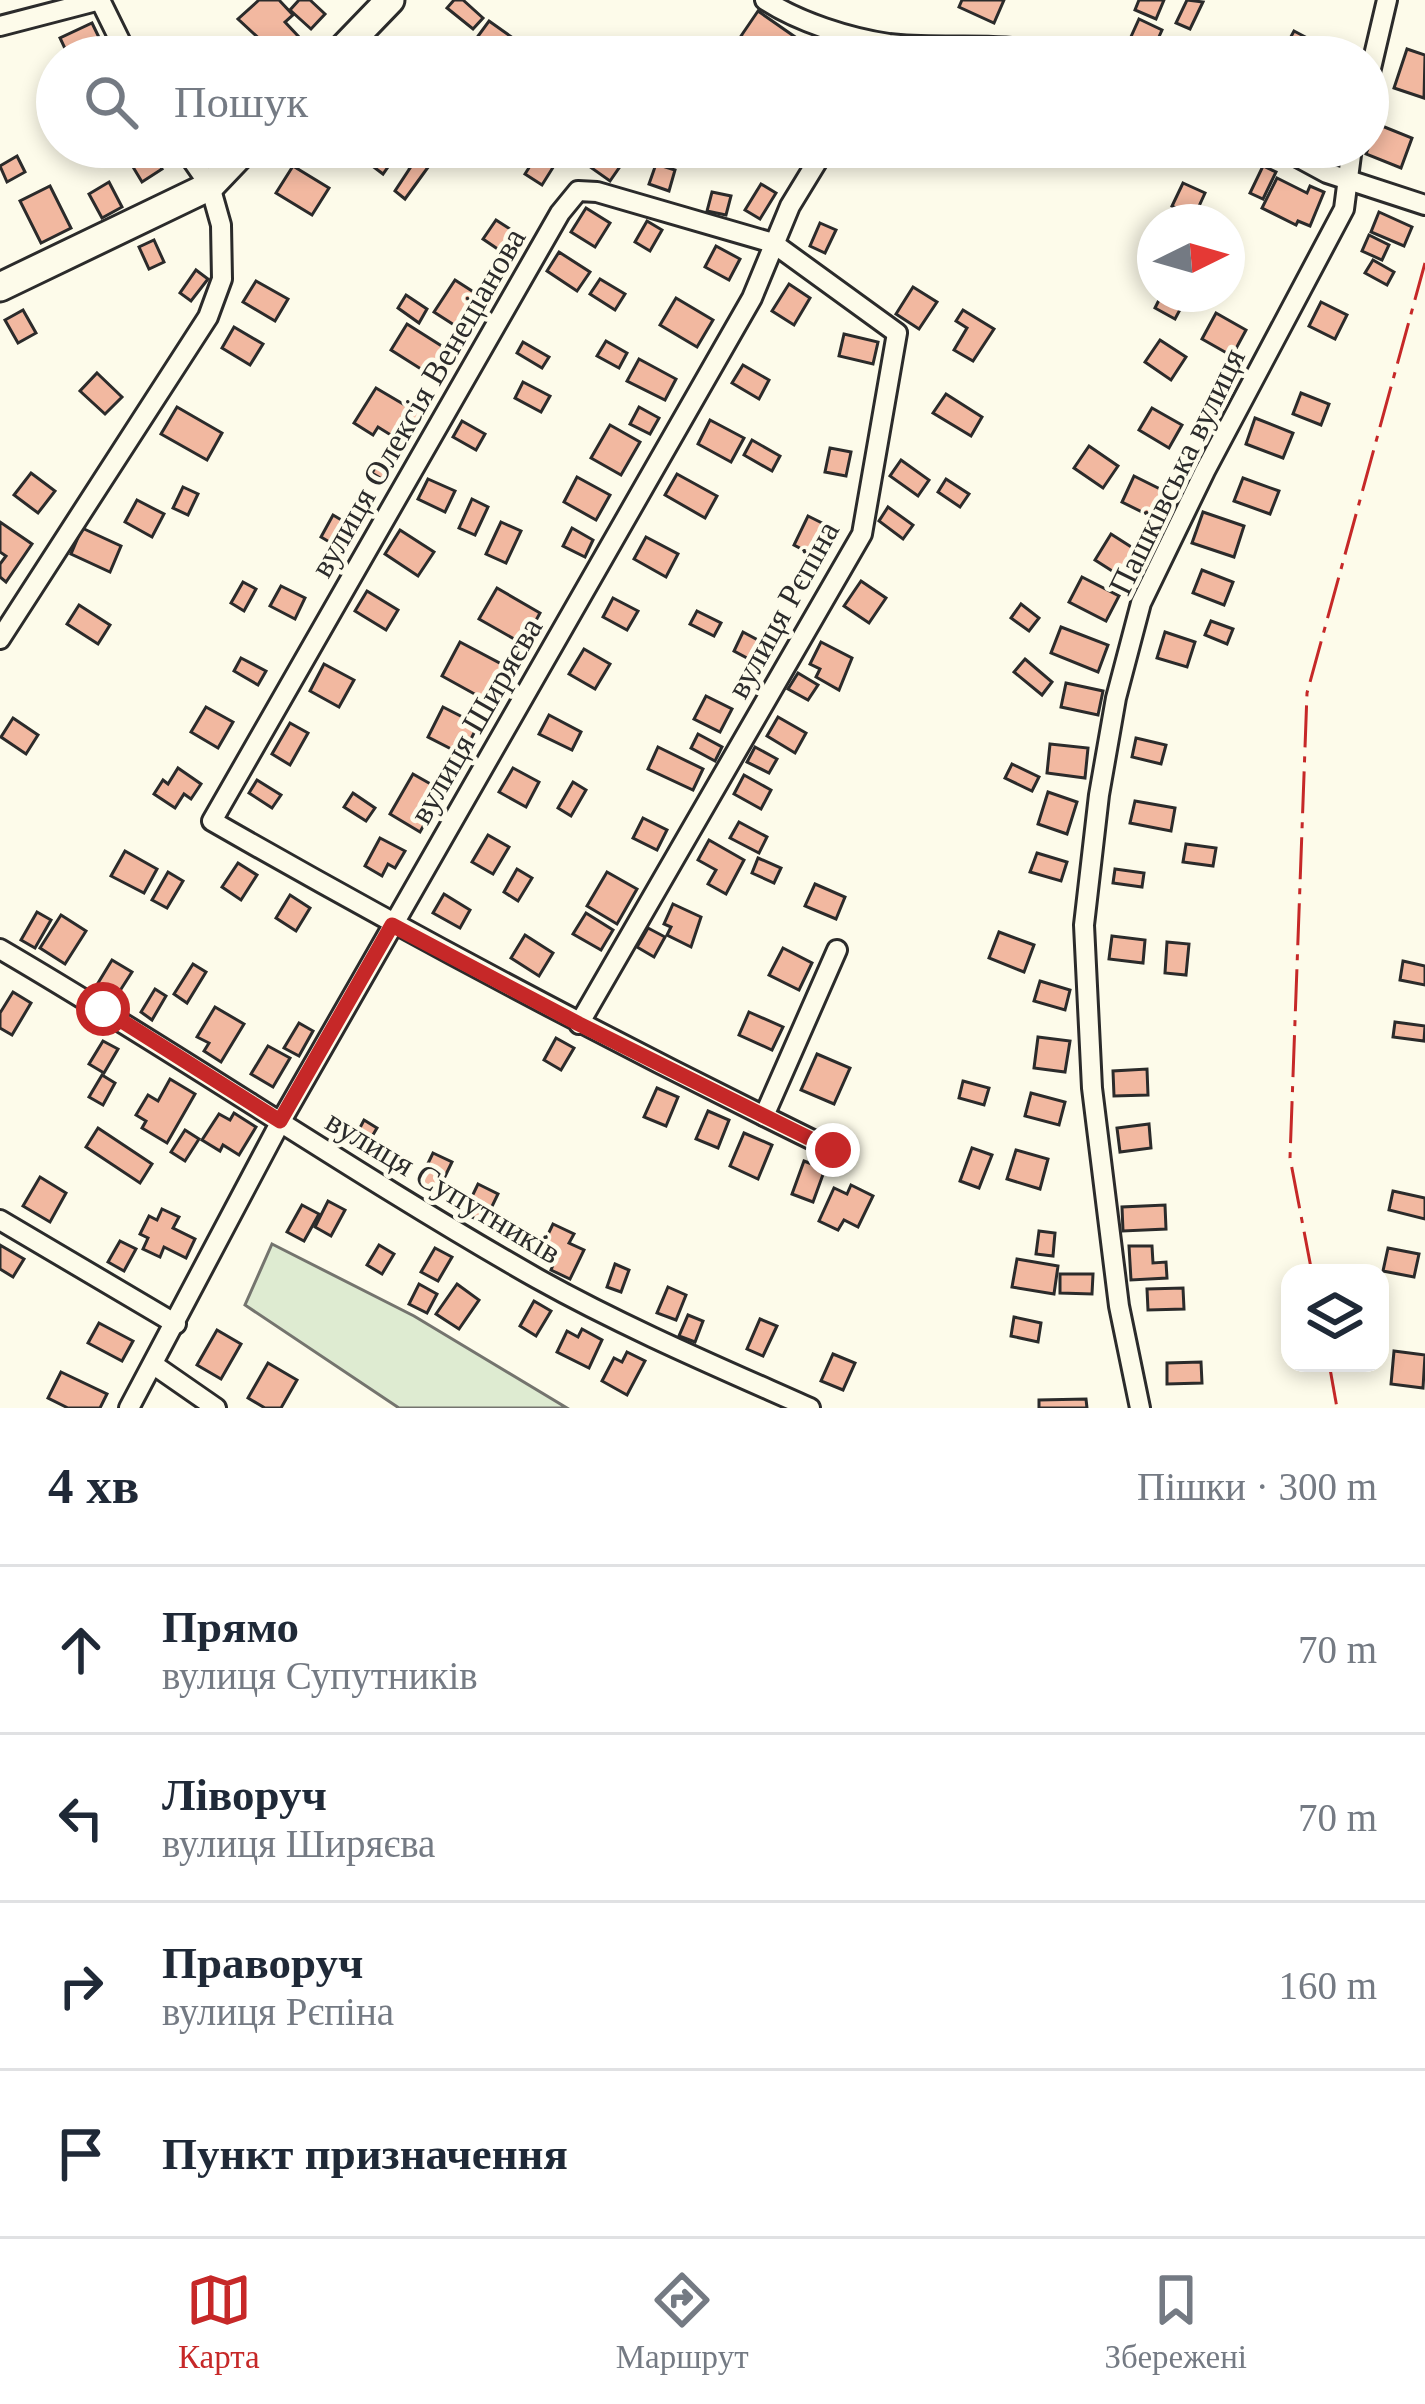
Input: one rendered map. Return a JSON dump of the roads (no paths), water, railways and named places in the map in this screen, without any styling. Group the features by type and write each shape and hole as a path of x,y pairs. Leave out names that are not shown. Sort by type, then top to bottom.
{"street":[{"path":"0,26 100,0 118,36"},
{"path":"355,36 390,0"},
{"path":"765,0 852,36"},
{"path":"1379,36 1388,0"},
{"path":"0,639 208,316 222,279 220,226 210,186 198,168"},
{"path":"0,287 210,186 227,168"},
{"name":"вулиця Ширяєва","path":"129,1408 280,1121 752,298 790,206 813,168"},
{"path":"1319,168 1425,206"},
{"name":"Пашківська вулиця","path":"1140,1408 1119,1306 1092,1088 1084,926 1109,737 1141,603 1205,470 1344,209 1351,168"},
{"name":"вулиця Олексія Венеціанова","path":"392,925 212,820 560,213 578,191 597,192 773,243"},
{"name":"вулиця Рєпіна","path":"579,1024 862,534 897,333 773,243"},
{"path":"392,925 833,1150"},
{"name":"вулиця Супутників","path":"0,949 408,1204 542,1281 667,1346 810,1408"},
{"path":"764,1116 837,950"},
{"path":"0,1220 176,1324"},
{"path":"154,1365 216,1408"}]}
